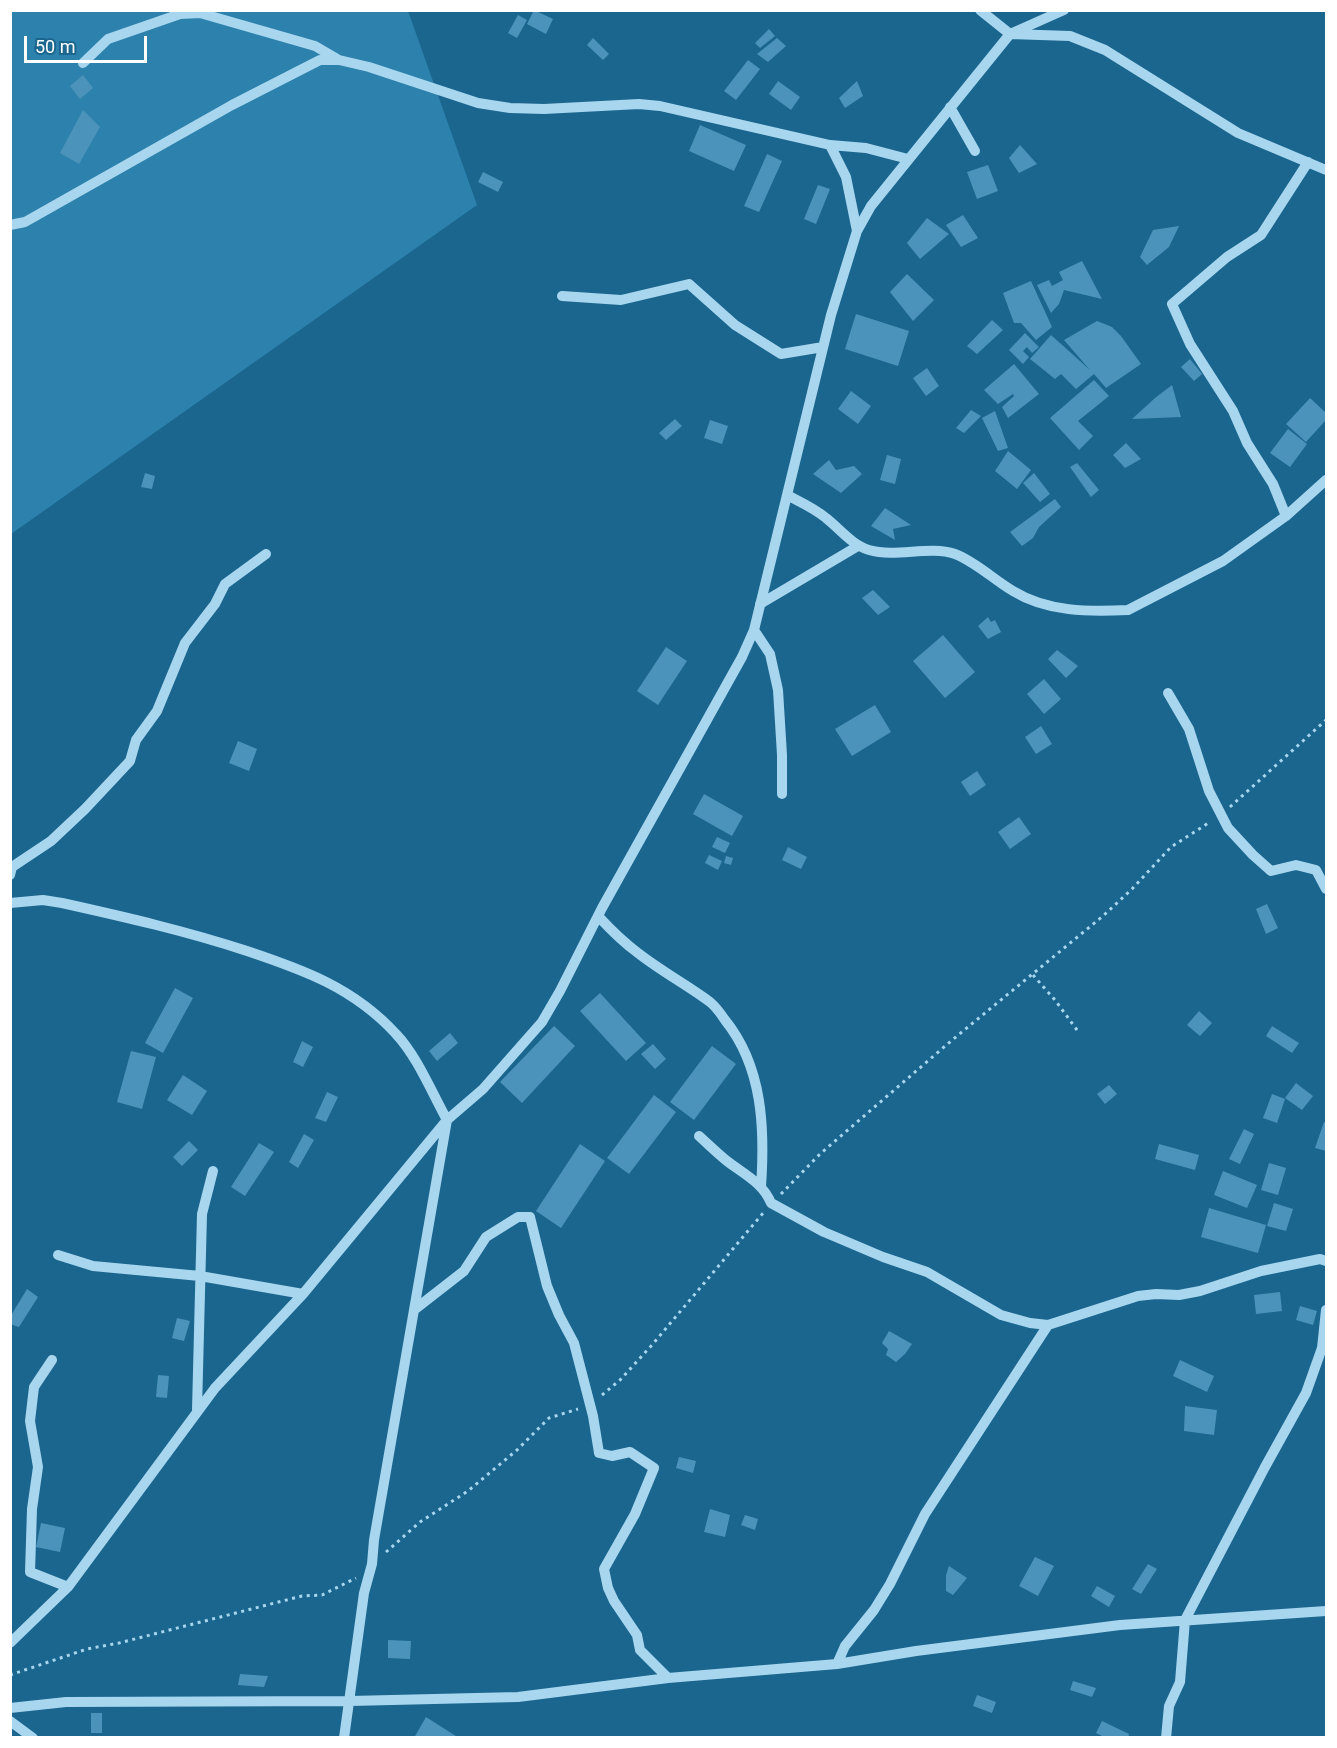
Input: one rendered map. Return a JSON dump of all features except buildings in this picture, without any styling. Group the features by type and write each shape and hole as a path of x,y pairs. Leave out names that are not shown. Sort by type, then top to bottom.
{"street":[{"path":"980,10 1010,34 1070,36 1105,50 1238,133 1326,170"},
{"path":"10,1643 68,1587 196,1410 303,1294 447,1120 483,1089 542,1022 597,916 742,657 754,630 823,346 857,231 871,206 1010,34 1064,10"},
{"path":"83,63 108,39 180,14 200,13 315,46 339,60"},
{"path":"10,225 25,222 232,105 321,60 339,60 369,67 478,103 532,109 639,104 660,106 830,145 866,148 908,159"},
{"path":"950,107 966,131 975,151"},
{"path":"830,145 846,177 857,231"},
{"path":"1286,516 1273,484 1247,443 1233,411 1190,344 1172,304 1227,257 1261,236 1292,191 1308,162"},
{"path":"562,296 621,300 689,284 735,325 781,354 823,346"},
{"path":"787,495 824,516 858,546 871,551 945,552 957,555 1015,592 1049,606 1077,611 1128,610 1223,561 1286,516 1326,480"},
{"path":"760,604 858,546"},
{"path":"10,875 12,867 51,841 93,802 130,761 136,740 157,711 186,643 215,604 225,584 266,554"},
{"path":"754,630 770,654 778,690 782,794"},
{"path":"1168,693 1189,729 1209,791 1228,828 1252,855 1271,871 1296,865 1316,870 1326,889"},
{"path":"10,903 42,900 73,905 193,933 302,969 353,996 398,1035 416,1062 447,1120 374,1540 372,1564 364,1593 344,1737"},
{"path":"597,916 617,937 638,954 713,1004 747,1052 763,1123 761,1187"},
{"path":"699,1136 761,1187 771,1203 824,1232 927,1272 1001,1315 1030,1323 1048,1325 1138,1296 1156,1294 1179,1296 1260,1271 1320,1259 1326,1261"},
{"path":"196,1410 202,1214 213,1171"},
{"path":"414,1310 464,1271 486,1237 518,1217 530,1217 547,1286 574,1343 590,1405 599,1453 612,1456 630,1452 654,1468 635,1514 604,1569 608,1588 637,1635 640,1650 668,1678"},
{"path":"58,1255 93,1266 200,1276 303,1294"},
{"path":"1166,1737 1169,1706 1180,1682 1185,1620 1306,1393 1322,1348 1326,1310"},
{"path":"837,1664 845,1646 874,1610 890,1584 925,1514 1048,1325"},
{"path":"52,1360 34,1387 30,1421 38,1467 32,1509 30,1572 68,1587"},
{"path":"10,1708 66,1702 350,1701 518,1697 668,1678 837,1664 1120,1625 1326,1611"},
{"path":"10,1721 33,1737"}],"path":[{"path":"10,1675 87,1649 119,1643 302,1596 322,1595 356,1578 420,1522 468,1491 509,1457 549,1418 590,1405 620,1380 771,1203 820,1154 1132,889 1171,847 1221,815 1326,720"},
{"path":"1033,975 1055,999 1077,1030"}],"shaded area":[{"path":"11,11 408,11 477,205 11,534"}]}
